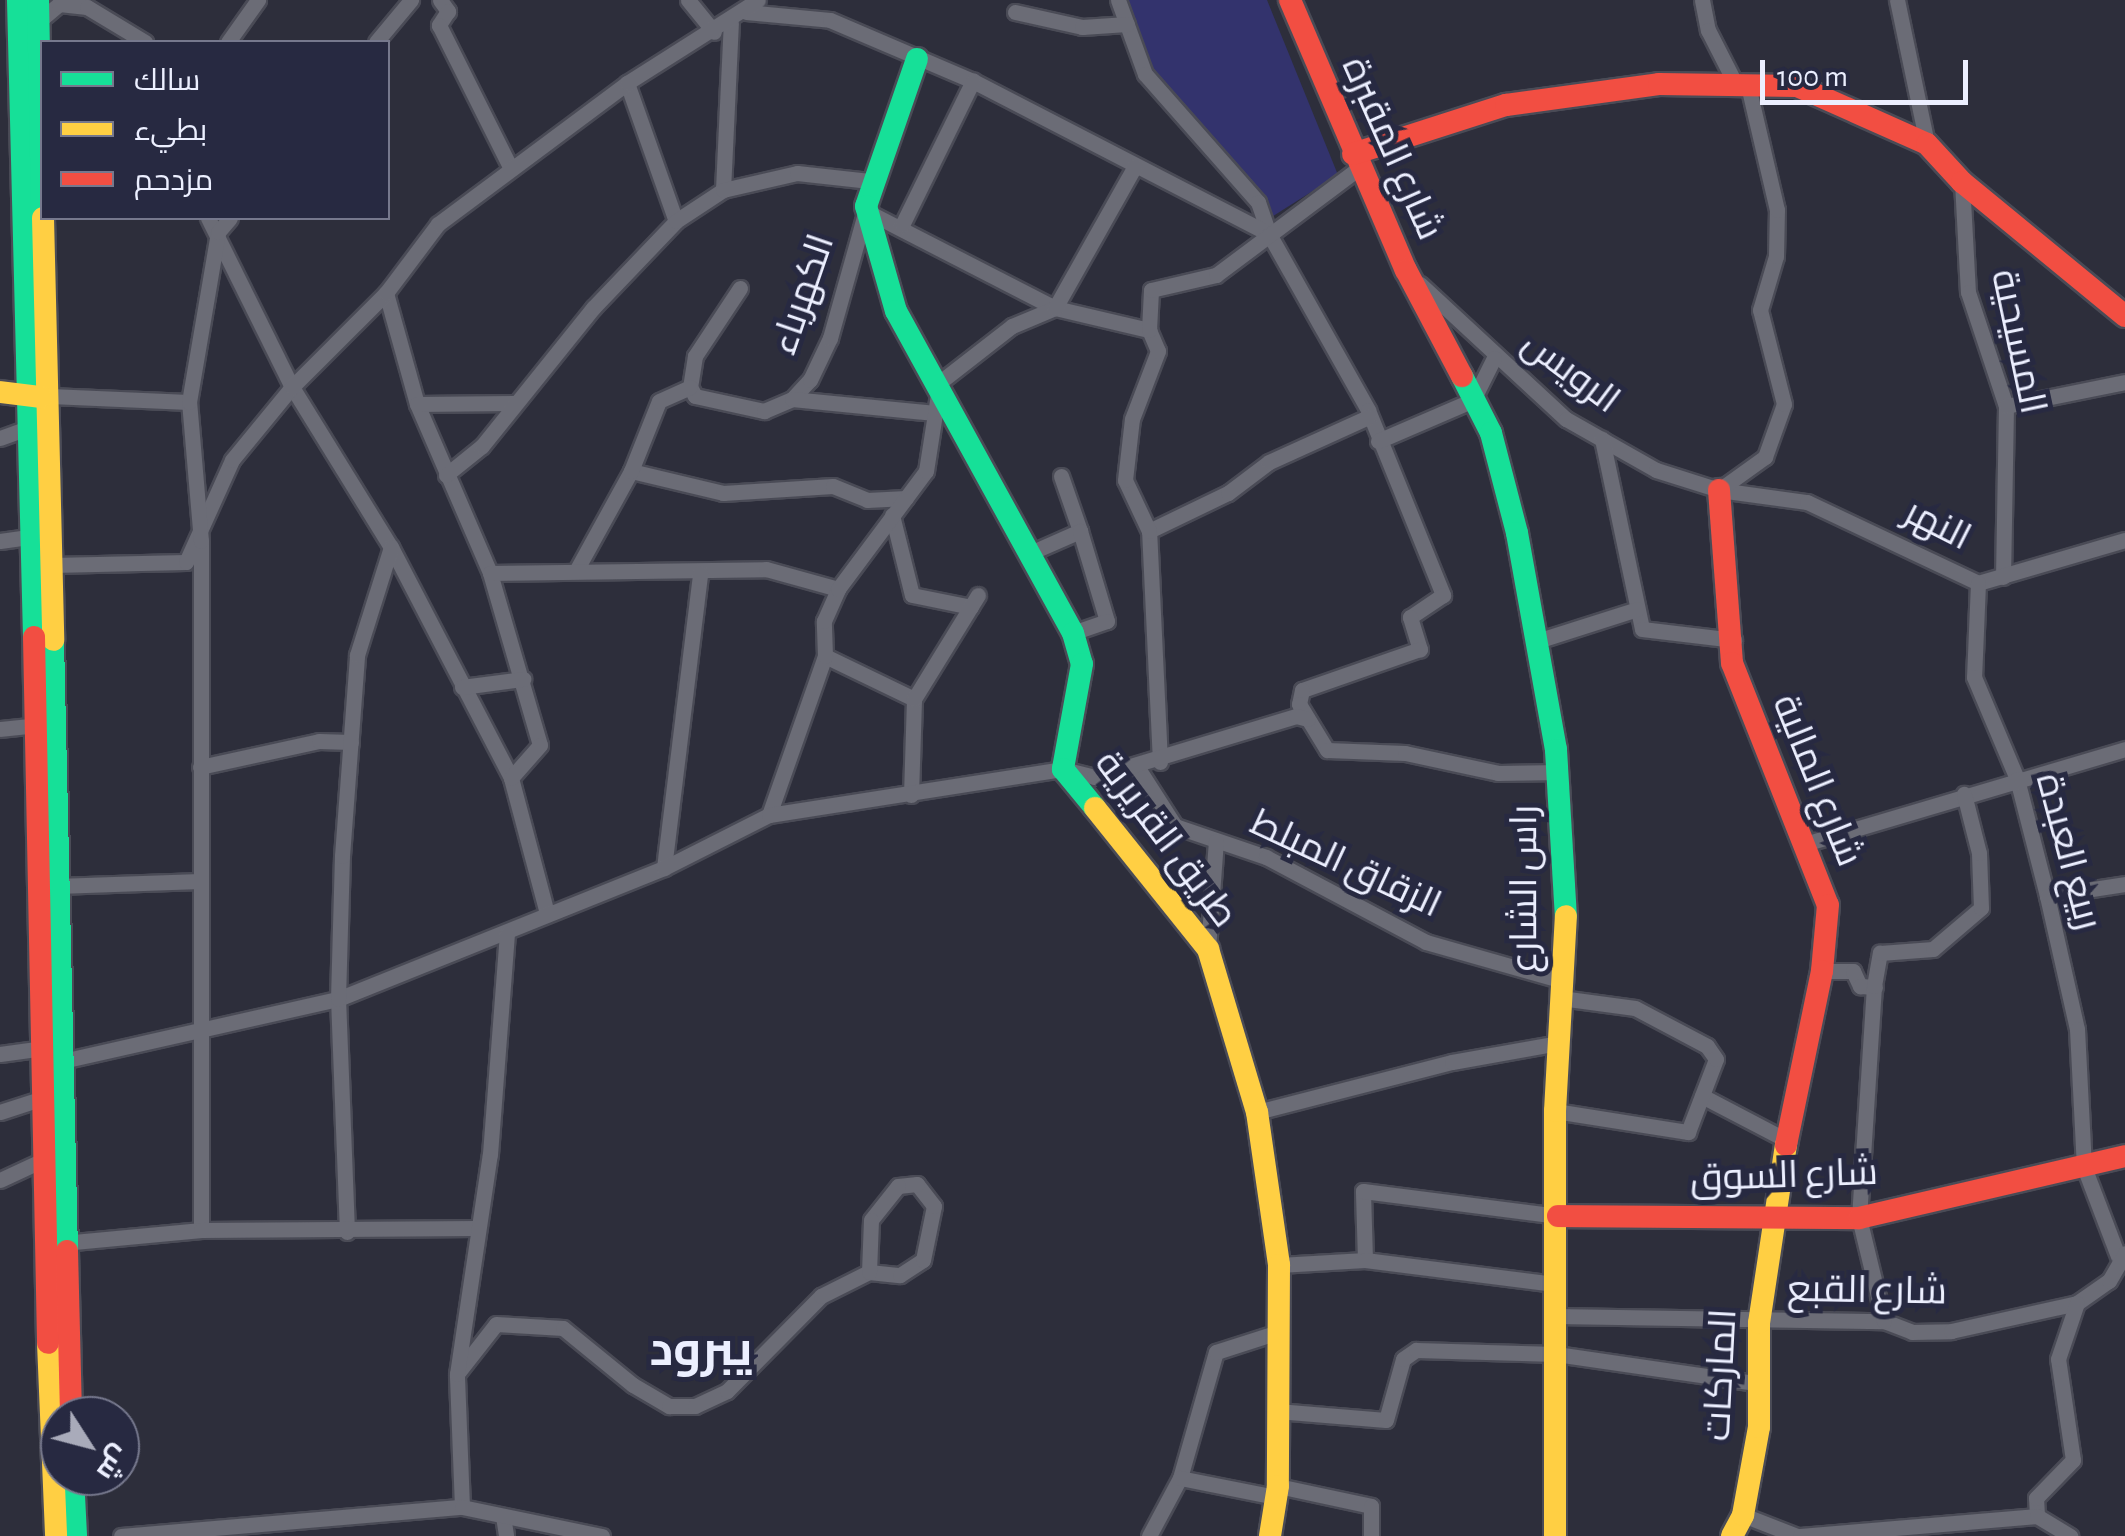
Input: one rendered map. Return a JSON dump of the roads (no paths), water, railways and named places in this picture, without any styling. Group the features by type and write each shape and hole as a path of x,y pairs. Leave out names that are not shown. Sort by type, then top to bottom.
{"street":[{"path":"18,0 52,565 57,886 50,1059 43,1098 41,1161 56,1536"},
{"path":"91,0 113,40"},
{"path":"229,40 258,0"},
{"path":"378,40 411,0"},
{"path":"440,0 448,10 438,25 511,169"},
{"path":"688,0 714,32"},
{"path":"1118,0 1145,74 1258,202 1270,234 1368,418 1443,595 1410,617 1420,649 1302,690 1298,704 1328,750 1405,753 1498,774 1560,772"},
{"name":"شارع المقبرة","path":"1290,0 1406,270"},
{"path":"1702,0 1708,30 1742,85 1777,210 1776,256 1760,310 1784,404 1764,456 1719,490"},
{"path":"1897,0 1926,144"},
{"path":"40,77 39,11 59,4 86,8 104,23 142,40"},
{"path":"52,565 186,562 201,541 232,460 292,386 386,294 438,224 626,84 731,23 752,6 830,20 973,81 1270,234"},
{"path":"1015,12 1082,27 1127,24"},
{"path":"723,190 731,23"},
{"name":"طريق القريرية","path":"917,59 870,180 868,209 896,311 940,382 1073,633 1082,664 1063,769 1208,949 1256,1112 1279,1265 1277,1491 1270,1536"},
{"path":"902,225 973,81"},
{"path":"626,84 676,221"},
{"path":"1160,762 1150,531 1125,480 1132,419 1158,351 1149,330 1150,290 1216,274 1356,161 1506,104 1659,84 1797,86 1926,144 1962,182 2125,316"},
{"path":"769,815 825,656 824,622 838,588 926,471 940,382 1012,326 1055,308 1135,166"},
{"path":"446,475 482,446 512,403 676,221 723,190 798,173 870,180"},
{"name":"المسيحية","path":"1962,182 1968,292 2006,406 2003,577"},
{"path":"868,209 1055,308 1149,330"},
{"name":"الكهرباء","path":"792,399 810,380 830,338 868,209"},
{"path":"43,220 40,397 31,428 50,1059 70,1396"},
{"path":"209,220 292,386 391,547 512,778 546,910"},
{"path":"201,1230 201,541 189,402 218,232 228,220"},
{"name":"الرويس","path":"1406,270 1494,358 1602,439 1656,470 1719,490"},
{"name":"راس الشارع","path":"1406,270 1491,433 1537,642 1560,772 1567,895 1555,1110 1556,1536"},
{"path":"740,288 695,356 690,386 695,396 744,410 792,399 935,413"},
{"path":"386,294 418,404 490,573 523,679 540,745 512,778"},
{"path":"1378,442 1472,400 1494,358"},
{"path":"2006,406 2125,382"},
{"path":"577,569 631,471 659,402 690,386"},
{"path":"0,392 189,402"},
{"path":"418,404 512,403"},
{"path":"1150,531 1228,493 1270,462 1368,418"},
{"path":"0,438 31,428"},
{"path":"1602,439 1642,629 1734,640"},
{"path":"631,471 723,493 833,486 867,500 906,498"},
{"path":"1061,476 1107,621 1073,633"},
{"name":"النهر","path":"1719,490 1807,502 1978,584 2125,540"},
{"name":"شارع المالية","path":"1719,490 1734,640 1732,663 1808,843 1828,906 1822,971 1772,1215"},
{"path":"892,515 912,596 974,602 914,699 911,794"},
{"path":"1030,553 1080,531"},
{"path":"0,541 34,536"},
{"path":"347,1232 338,999 351,742 358,655 391,547"},
{"path":"490,573 577,569 700,573 766,569 838,588"},
{"path":"664,868 700,573"},
{"name":"ربيع العبدة","path":"1978,584 1974,677 2018,778 2077,1029 2084,1167 2122,1254"},
{"path":"1537,642 1637,609"},
{"path":"825,656 914,699"},
{"path":"462,687 523,679"},
{"path":"0,1054 50,1059 200,1036 338,999 507,934 546,910 664,868 769,815 1063,769 1094,777 1160,762 1296,716 1308,719"},
{"path":"0,729 38,725"},
{"path":"200,768 318,741 351,742"},
{"path":"1808,843 2125,749"},
{"name":"الزقاق المبلط","path":"1136,765 1175,826 1266,856 1426,942 1560,989 1635,1008 1707,1046 1716,1059 1702,1096"},
{"path":"1884,1321 1859,1218 1880,952 1933,949 1981,908 1978,854 1964,794"},
{"path":"1208,949 1216,841"},
{"path":"57,886 200,881"},
{"path":"2047,896 2125,884"},
{"path":"462,1507 458,1374 478,1228 507,934"},
{"path":"1822,971 1853,971 1860,986 1875,988"},
{"path":"1256,1112 1452,1062 1559,1043"},
{"path":"1555,1110 1688,1132 1702,1096 1790,1142"},
{"path":"0,1112 43,1098"},
{"name":"شارع السوق","path":"1558,1216 1859,1218 2125,1156"},
{"path":"0,1180 41,1161"},
{"path":"458,1374 496,1324 564,1328 633,1385 669,1406 695,1406 727,1391 820,1296 869,1272 900,1276 922,1260 933,1234 934,1206 917,1184 898,1186 872,1220 869,1272"},
{"path":"1365,1260 1363,1191 1558,1216"},
{"name":"الماركات","path":"1738,1525 1758,1427 1758,1323 1772,1215"},
{"path":"63,1243 201,1230 347,1232 478,1228"},
{"name":"شارع القبع","path":"1555,1316 1758,1323 1884,1321 1912,1332 1951,1331 2077,1303 2109,1281 2122,1254"},
{"path":"1279,1265 1365,1260 1556,1284"},
{"path":"2037,1516 2036,1498 2073,1460 2058,1360 2077,1303"},
{"path":"1149,1536 1180,1478 1216,1352 1278,1332"},
{"path":"1277,1411 1386,1420 1404,1359 1416,1350 1556,1354 1756,1383"},
{"path":"1180,1478 1371,1506 1371,1536"},
{"path":"74,1496 76,1536"},
{"path":"121,1536 242,1531 462,1507 602,1536"},
{"path":"503,1516 506,1536"},
{"path":"2012,1536 2013,1516"},
{"path":"1738,1525 1799,1536 2037,1516 2070,1536"},
{"path":"369,1517 372,1536"}],"district":[{"name":"يبرود","path":"701,1352"}]}
